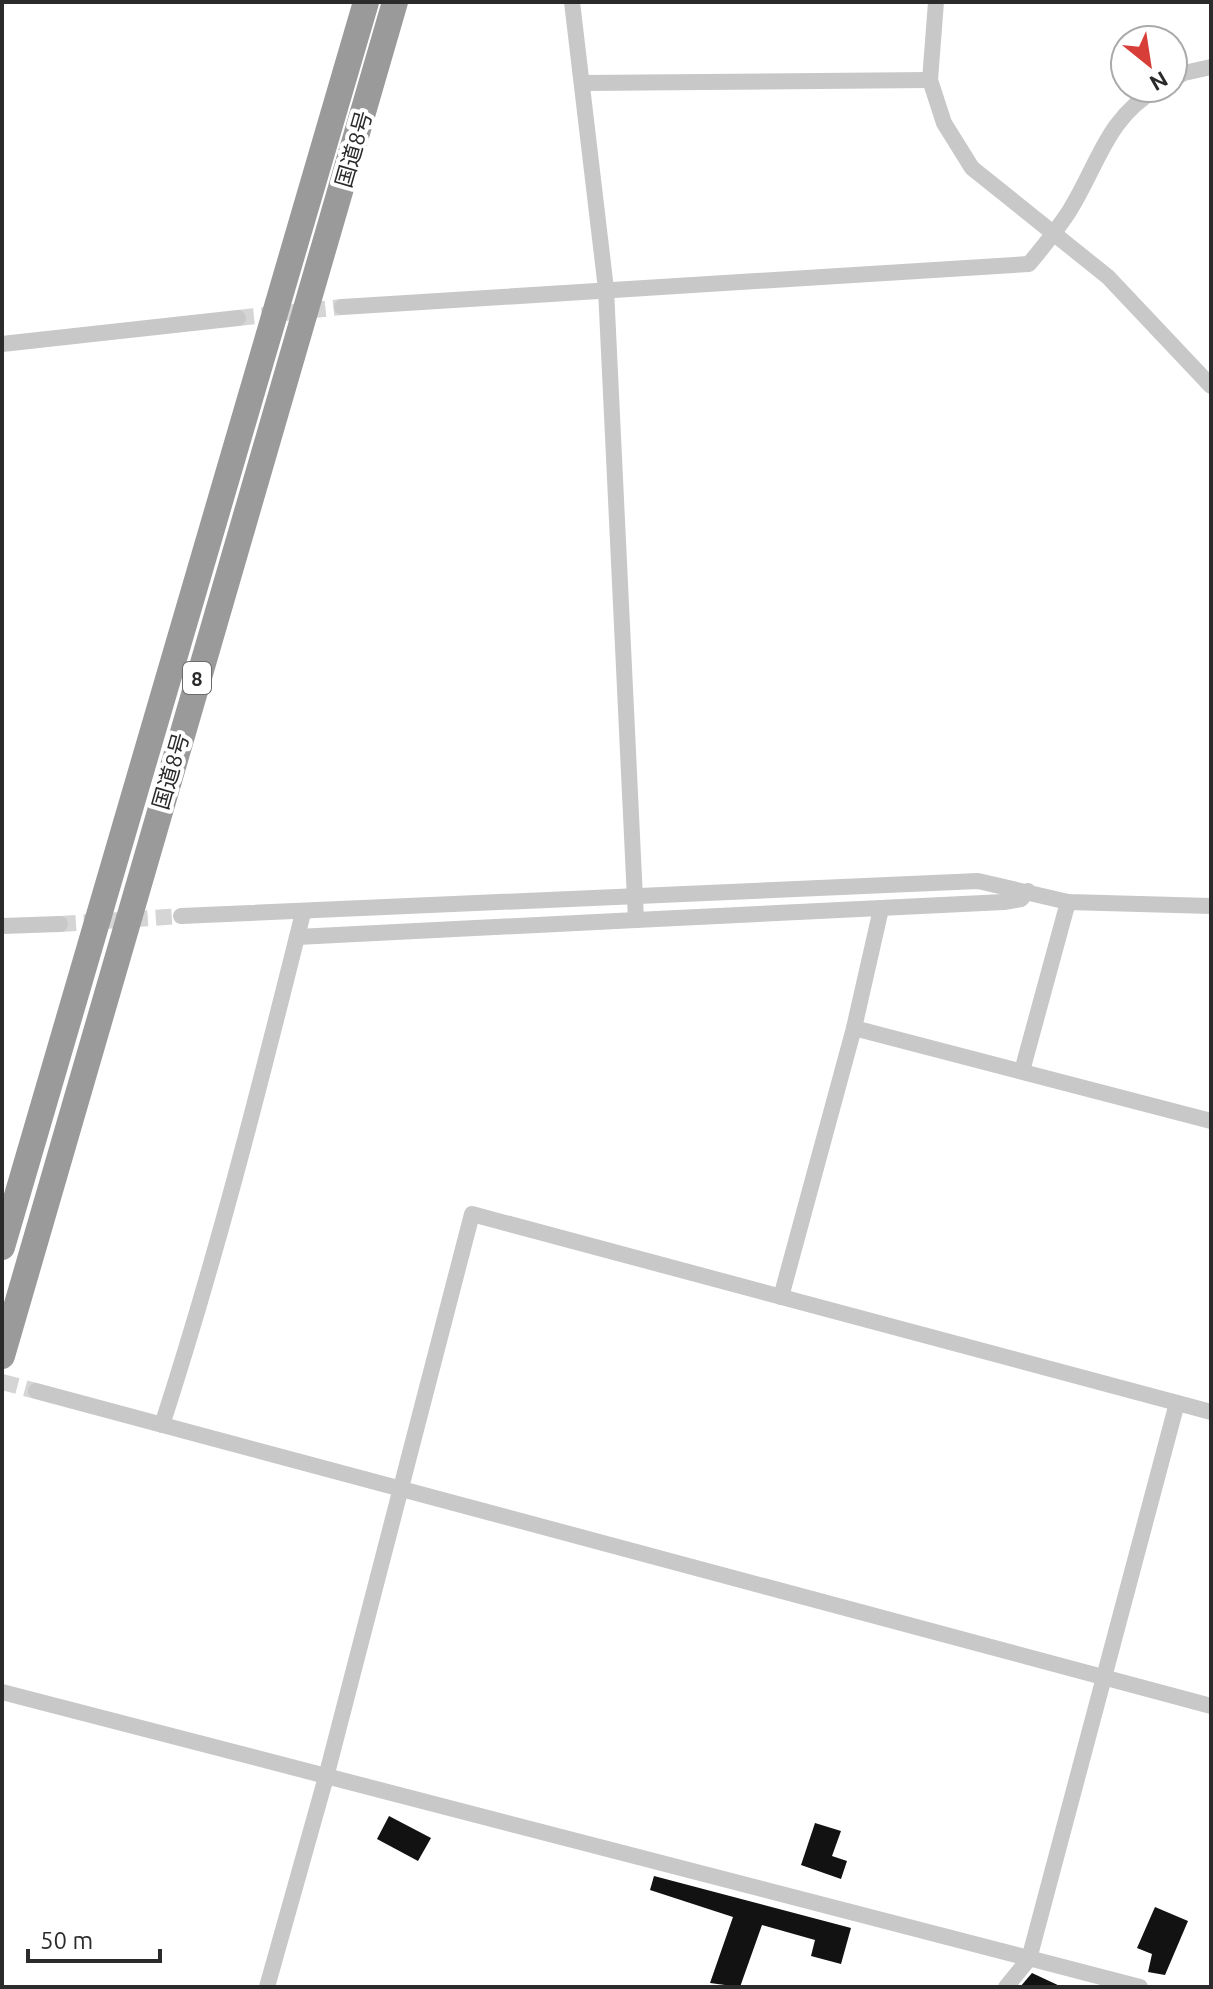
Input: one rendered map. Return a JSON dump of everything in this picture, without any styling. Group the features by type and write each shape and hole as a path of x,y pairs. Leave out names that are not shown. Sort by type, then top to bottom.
{"highway":[{"name":"国道8号","path":"2,1247 366,2"},
{"name":"国道8号","path":"2,1356 395,2"}],"street":[{"path":"572,2 606,289 636,920"},
{"path":"936,2 930,80 944,123 972,168 1108,277 1211,386"},
{"path":"1189,72 1211,67"},
{"path":"583,83 930,80"},
{"path":"342,307 1029,264 1055,233 1120,116 1132,104"},
{"path":"2,344 238,318"},
{"path":"181,916 964,882 1028,891 1068,902 1211,906"},
{"path":"297,937 1004,902 1021,899 1028,891"},
{"path":"1022,1071 1068,902"},
{"path":"781,1297 854,1028 881,909"},
{"path":"162,1425 200,1305 266,1067 303,913"},
{"path":"2,926 60,924"},
{"path":"854,1028 1211,1121"},
{"path":"267,1987 326,1777 472,1214 1211,1412"},
{"path":"36,1391 399,1491 1211,1706"},
{"path":"1006,1987 1029,1959 1177,1403"},
{"path":"2,1692 1140,1987"}],"building":[{"path":"389,1816 431,1838 418,1861 377,1839"},
{"path":"815,1823 841,1831 832,1856 847,1861 841,1879 801,1865"},
{"path":"654,1876 851,1928 841,1964 811,1956 815,1940 762,1925 740,1987 710,1983 733,1917 650,1890"},
{"path":"1155,1907 1188,1921 1165,1975 1148,1972 1152,1954 1137,1948"},
{"path":"1032,1973 1062,1987 1020,1987"}],"tunnel":[{"path":"238,318 342,307"},
{"path":"60,924 181,916"},
{"path":"2,1382 36,1391"}]}
